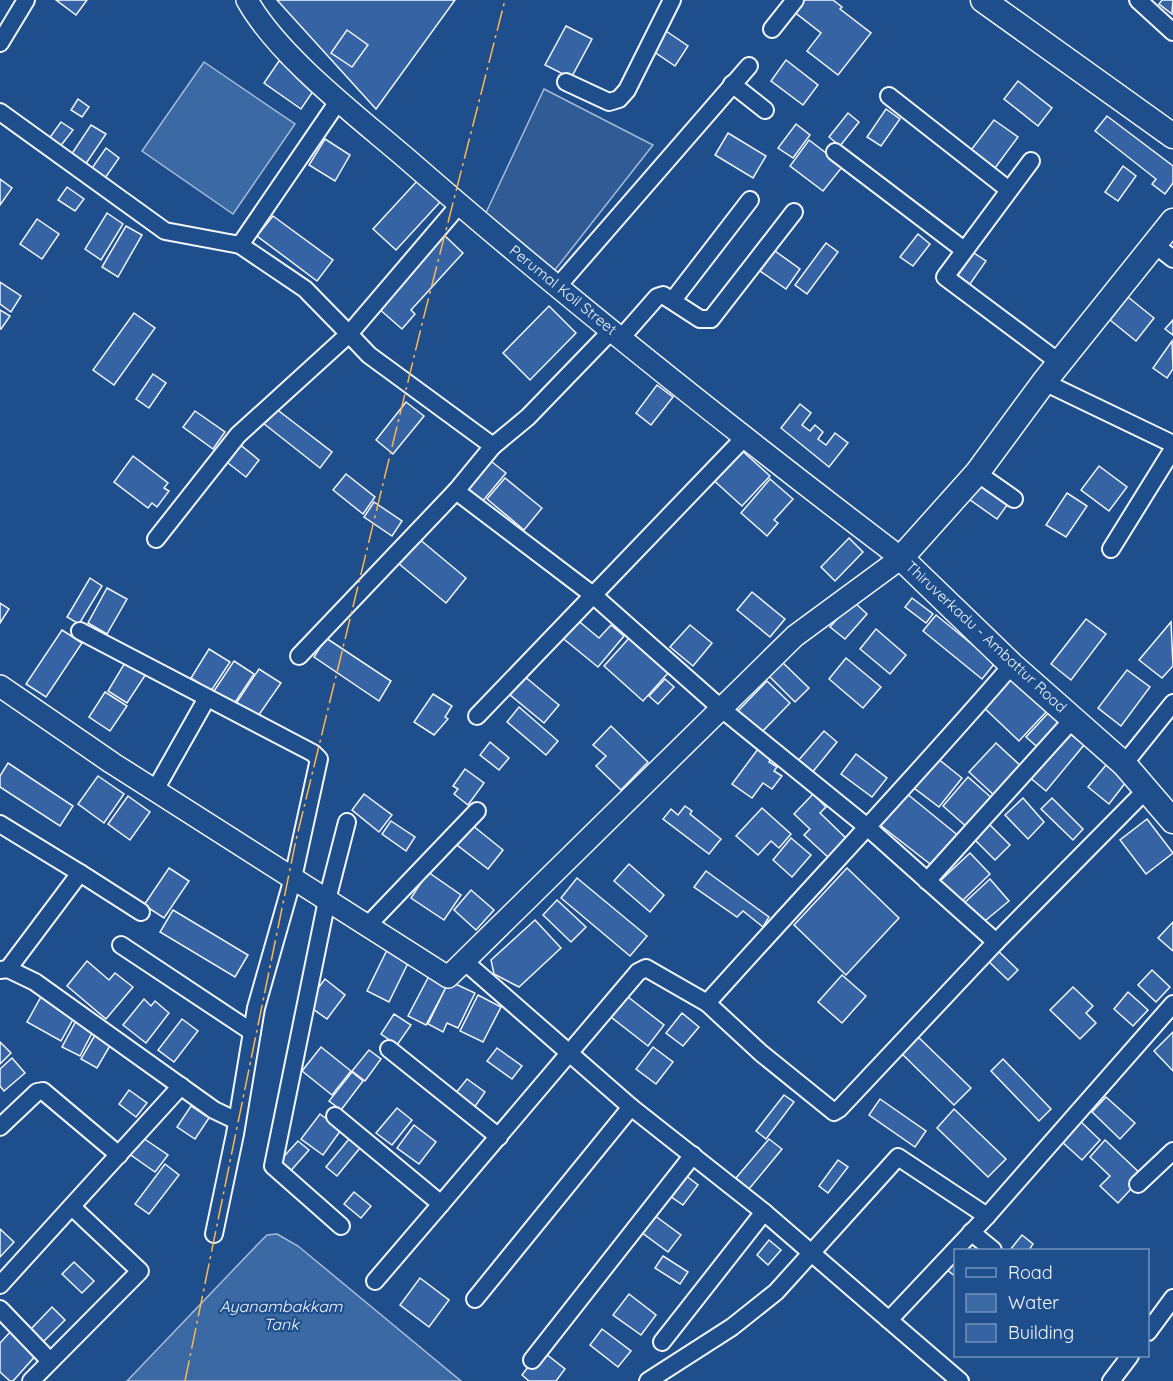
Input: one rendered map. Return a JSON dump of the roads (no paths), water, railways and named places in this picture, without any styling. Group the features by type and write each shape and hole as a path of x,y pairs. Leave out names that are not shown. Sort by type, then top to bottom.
{"main road":[{"path":"983,0 1173,136"},
{"name":"Thiruverkadu - Ambattur Road","path":"1173,221 1044,382 977,473 901,558 1012,665 1124,764 1173,820"}],"street":[{"path":"0,43 26,0"},
{"name":"Perumal Koil Street","path":"247,0 259,21 339,100 459,205 744,438 901,558"},
{"path":"566,82 609,102 619,99 672,0"},
{"path":"772,29 795,0"},
{"path":"1138,0 1172,29"},
{"path":"558,286 748,66"},
{"path":"732,84 765,110"},
{"path":"889,96 1009,190"},
{"path":"240,245 339,100"},
{"path":"0,112 165,231 240,245 305,289 369,355 494,446"},
{"path":"835,152 964,250"},
{"path":"1031,162 946,273 948,281 1060,363"},
{"path":"673,300 750,200"},
{"path":"156,539 238,435 349,334 459,205"},
{"path":"299,656 456,491 494,446 657,297 663,295 673,300 700,319 711,319 794,212"},
{"path":"1154,244 1173,259"},
{"path":"1044,382 1173,444"},
{"path":"477,716 744,438"},
{"path":"1111,549 1173,449"},
{"path":"977,473 1014,499"},
{"path":"456,491 593,595 723,710 866,826 996,942"},
{"path":"0,686 155,790 448,977 723,710 795,636 901,558"},
{"path":"80,631 313,753 319,759 293,878 256,1008 237,1121 214,1234"},
{"path":"707,1003 866,826 939,751 1012,665"},
{"path":"155,790 207,698"},
{"path":"1124,764 1173,703"},
{"path":"927,881 1073,718"},
{"path":"375,1281 642,969 650,969 707,1003 769,1060 827,1109 834,1112 996,942 1146,790"},
{"path":"368,925 477,812"},
{"path":"341,1226 273,1166 327,900 347,822"},
{"path":"0,824 141,912"},
{"path":"80,873 4,970 35,982 214,1110 237,1121"},
{"path":"121,945 252,1032"},
{"path":"464,961 631,1107 764,1212 960,1381"},
{"path":"956,1249 1173,1004"},
{"path":"389,1049 500,1137"},
{"path":"0,1285 181,1086"},
{"path":"0,1127 34,1095 42,1091 119,1155"},
{"path":"475,1299 631,1107"},
{"path":"335,1116 441,1204"},
{"path":"1138,1184 1173,1151"},
{"path":"532,1360 693,1155"},
{"path":"648,1381 752,1312 776,1292 898,1157 987,1216"},
{"path":"31,1381 140,1271 72,1207"},
{"path":"662,1342 764,1212"},
{"path":"972,1232 991,1249"},
{"path":"889,1320 954,1251"},
{"path":"1149,1331 1173,1298"},
{"path":"0,1309 51,1361"},
{"path":"1112,1381 1129,1357"}],"water":[{"path":"204,62 295,124 233,214 142,151"},
{"name":"Ayanambakkam Tank","path":"277,1234 298,1246 461,1381 127,1381 267,1235"}]}
